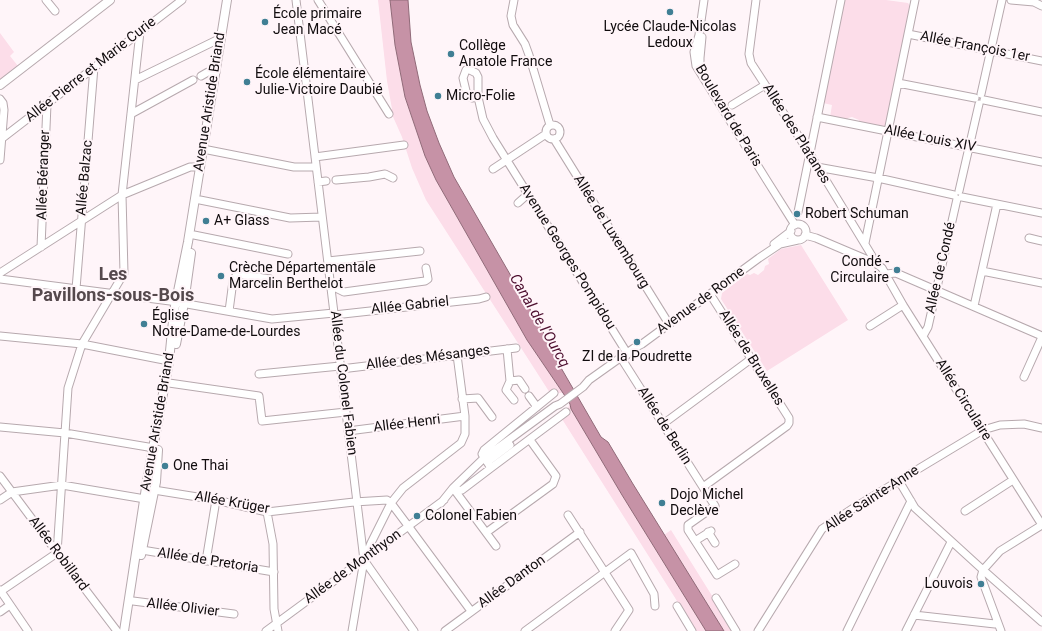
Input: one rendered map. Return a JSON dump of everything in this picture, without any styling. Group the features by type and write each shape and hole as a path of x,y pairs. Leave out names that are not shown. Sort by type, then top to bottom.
{"main road":[{"path":"0,85 110,0"},
{"name":"Avenue Aristide Briand","path":"124,631 149,501 154,490 187,246 227,0"},
{"name":"Avenue Aristide Briand","path":"129,631 149,501 154,448 169,361 194,235 232,0"}],"street":[{"path":"46,0 55,11"},
{"name":"Allée Pierre et Marie Curie","path":"1,140 182,0"},
{"name":"Allée du Colonel Fabien","path":"296,0 357,502 366,545 352,631"},
{"path":"318,0 389,114"},
{"path":"514,0 511,16 513,25 525,44 550,125"},
{"name":"Boulevard de Paris","path":"704,0 699,35 694,52 696,66 766,180 782,203"},
{"name":"Boulevard de Paris","path":"707,0 700,52 700,64 714,91 756,157 796,225"},
{"name":"Allée des Platanes","path":"756,0 749,54 751,63 865,243 872,256 870,261"},
{"path":"798,212 841,0"},
{"path":"865,243 915,0"},
{"name":"Allée de Condé","path":"923,336 928,327 1002,0"},
{"path":"1011,0 1034,2 1042,6"},
{"path":"28,631 0,591 57,553 68,388 82,344 124,273 122,195 140,32"},
{"name":"Allée François 1er","path":"908,34 1042,61"},
{"path":"135,80 221,38"},
{"name":"Allée Balzac","path":"76,289 94,67"},
{"path":"201,76 208,72 216,72"},
{"path":"131,114 193,80"},
{"path":"898,83 1042,112"},
{"path":"732,105 765,85"},
{"name":"Avenue Georges Pompidou","path":"478,97 483,119 493,138 626,353"},
{"path":"0,99 4,110 0,160"},
{"name":"Allée Béranger","path":"41,247 47,104"},
{"name":"Allée Louis XIV","path":"817,117 1042,162"},
{"path":"493,169 546,134 546,130 550,125"},
{"path":"546,134 549,138 554,139 560,135 560,130 557,126 550,125"},
{"name":"Allée de Luxembourg","path":"554,139 669,324"},
{"path":"315,156 404,145"},
{"path":"208,150 294,167 316,167"},
{"path":"0,273 122,195 190,167 200,167"},
{"path":"817,167 1042,212"},
{"path":"336,180 385,174 393,178"},
{"path":"766,180 768,179 773,188"},
{"path":"318,182 326,181"},
{"path":"518,203 528,194"},
{"path":"200,200 290,218 322,217"},
{"path":"974,306 997,204"},
{"path":"805,232 802,238 798,240 793,238 791,231 792,227 796,225 802,226 805,232 870,261 882,268 886,274 896,273 1042,336 1024,377"},
{"name":"Avenue de Rome","path":"759,258 768,248 791,231"},
{"path":"194,235 288,254"},
{"path":"1029,238 1042,241"},
{"name":"Avenue de Rome","path":"582,388 589,380 626,353 642,344 759,258 780,244 798,240"},
{"path":"328,261 420,251"},
{"path":"331,288 336,288 344,292 425,281 428,279 426,268"},
{"path":"982,271 1042,283"},
{"path":"229,310 233,281 237,274 270,279"},
{"name":"Allée Circulaire","path":"886,274 903,305 1042,525"},
{"name":"Allée Gabriel","path":"0,279 229,310 272,319 472,300 486,297"},
{"name":"Allée de Bruxelles","path":"703,487 787,426 789,423 789,418 710,294"},
{"path":"870,326 903,305"},
{"path":"0,336 82,344 169,361"},
{"name":"Avenue de Rome","path":"582,388 591,384 634,353 642,344"},
{"name":"Allée des Mésanges","path":"259,374 516,348"},
{"path":"623,361 623,358 634,348"},
{"path":"507,349 510,381 506,390 514,400"},
{"path":"366,545 391,503 403,488 461,443 465,434 465,416 457,355"},
{"path":"663,424 752,359"},
{"name":"Allée de Berlin","path":"623,361 715,506 688,525 688,530 695,541"},
{"path":"510,381 519,380 525,389"},
{"path":"169,383 259,396 262,421 346,412"},
{"name":"Allée de Monthyon","path":"266,631 441,503 488,463 557,409 560,404 582,388"},
{"name":"Allée de Monthyon","path":"488,463 482,454 484,450 554,393"},
{"path":"529,396 537,407"},
{"path":"462,399 478,398 492,417"},
{"name":"Allée de Monthyon","path":"488,463 530,440 566,412"},
{"name":"Allée Henri","path":"348,431 465,416"},
{"name":"Allée Sainte-Anne","path":"758,631 822,529 855,507 983,430 1000,425 1024,424 1042,428"},
{"path":"0,427 65,433 154,448"},
{"path":"487,532 553,484 556,476 530,440"},
{"name":"Allée Robillard","path":"0,476 57,553 118,631"},
{"path":"965,511 1013,480"},
{"path":"899,481 915,508 982,570 1042,622"},
{"path":"0,500 12,492 62,485 149,501"},
{"name":"Allée Krüger","path":"154,490 216,500 267,512 357,502 387,500 391,503"},
{"path":"455,490 496,546"},
{"path":"206,561 216,500"},
{"path":"847,631 911,501"},
{"path":"391,503 471,612"},
{"path":"267,512 273,544 274,609 278,631"},
{"path":"568,515 629,610 615,631"},
{"path":"1001,631 981,577 982,570 1000,551 1042,525"},
{"name":"Allée Danton","path":"445,631 580,532"},
{"path":"715,543 710,532 695,541 717,575 734,564"},
{"path":"906,631 951,542"},
{"name":"Allée de Pretoria","path":"142,550 274,572"},
{"path":"525,631 631,553 654,594 655,606"},
{"path":"364,560 414,631"},
{"path":"716,598 736,631"},
{"name":"Allée Olivier","path":"133,601 234,614"},
{"path":"0,612 10,605"},
{"path":"677,606 692,631"},
{"path":"914,615 998,623"}],"shaded area":[{"path":"378,0 390,0 395,45 405,97 425,156 436,180 527,340 563,393 550,393 426,200 390,110 392,109 387,81"},
{"path":"390,0 408,0 411,42 420,85 427,111 454,177 549,342 549,347 601,437 608,442 724,631 706,631 622,495 571,409 570,404 527,340 436,180 425,156 405,97 395,45"},
{"path":"844,0 886,0 908,3 910,6 886,127 884,128 859,123 859,120 852,117 848,118 847,120 830,117 832,105 823,103"},
{"path":"0,33 14,52 10,56 18,66 0,80"},
{"path":"801,245 848,320 767,371 721,299 722,293 747,274 750,275 754,273 758,275 764,270 765,266 769,264 768,259 781,249"},
{"path":"570,404 571,409 622,495 706,631 696,631 562,419"},
{"path":"671,530 734,631 724,631 664,535"}],"place":[{"name":"Lycée Claude-Nicolas Ledoux","path":"670,12"},
{"name":"École primaire Jean Macé","path":"265,22"},
{"name":"Collège Anatole France","path":"451,54"},
{"name":"École élémentaire Julie-Victoire Daubié","path":"247,82"},
{"name":"Micro-Folie","path":"438,96"},
{"name":"Robert Schuman","path":"797,214"},
{"name":"A+ Glass","path":"206,221"},
{"name":"Condé - Circulaire","path":"897,270"},
{"name":"Crèche Départementale Marcelin Berthelot","path":"221,276"},
{"name":"Église Notre-Dame-de-Lourdes","path":"144,324"},
{"name":"ZI de la Poudrette","path":"637,342"},
{"name":"One Thai","path":"165,466"},
{"name":"Dojo Michel Declève","path":"662,503"},
{"name":"Colonel Fabien","path":"417,516"},
{"name":"Louvois","path":"981,584"}],"district":[{"name":"Les Pavillons-sous-Bois","path":"113,285"}],"water label":[{"name":"Canal de l'Ourcq","path":"539,321"}]}
